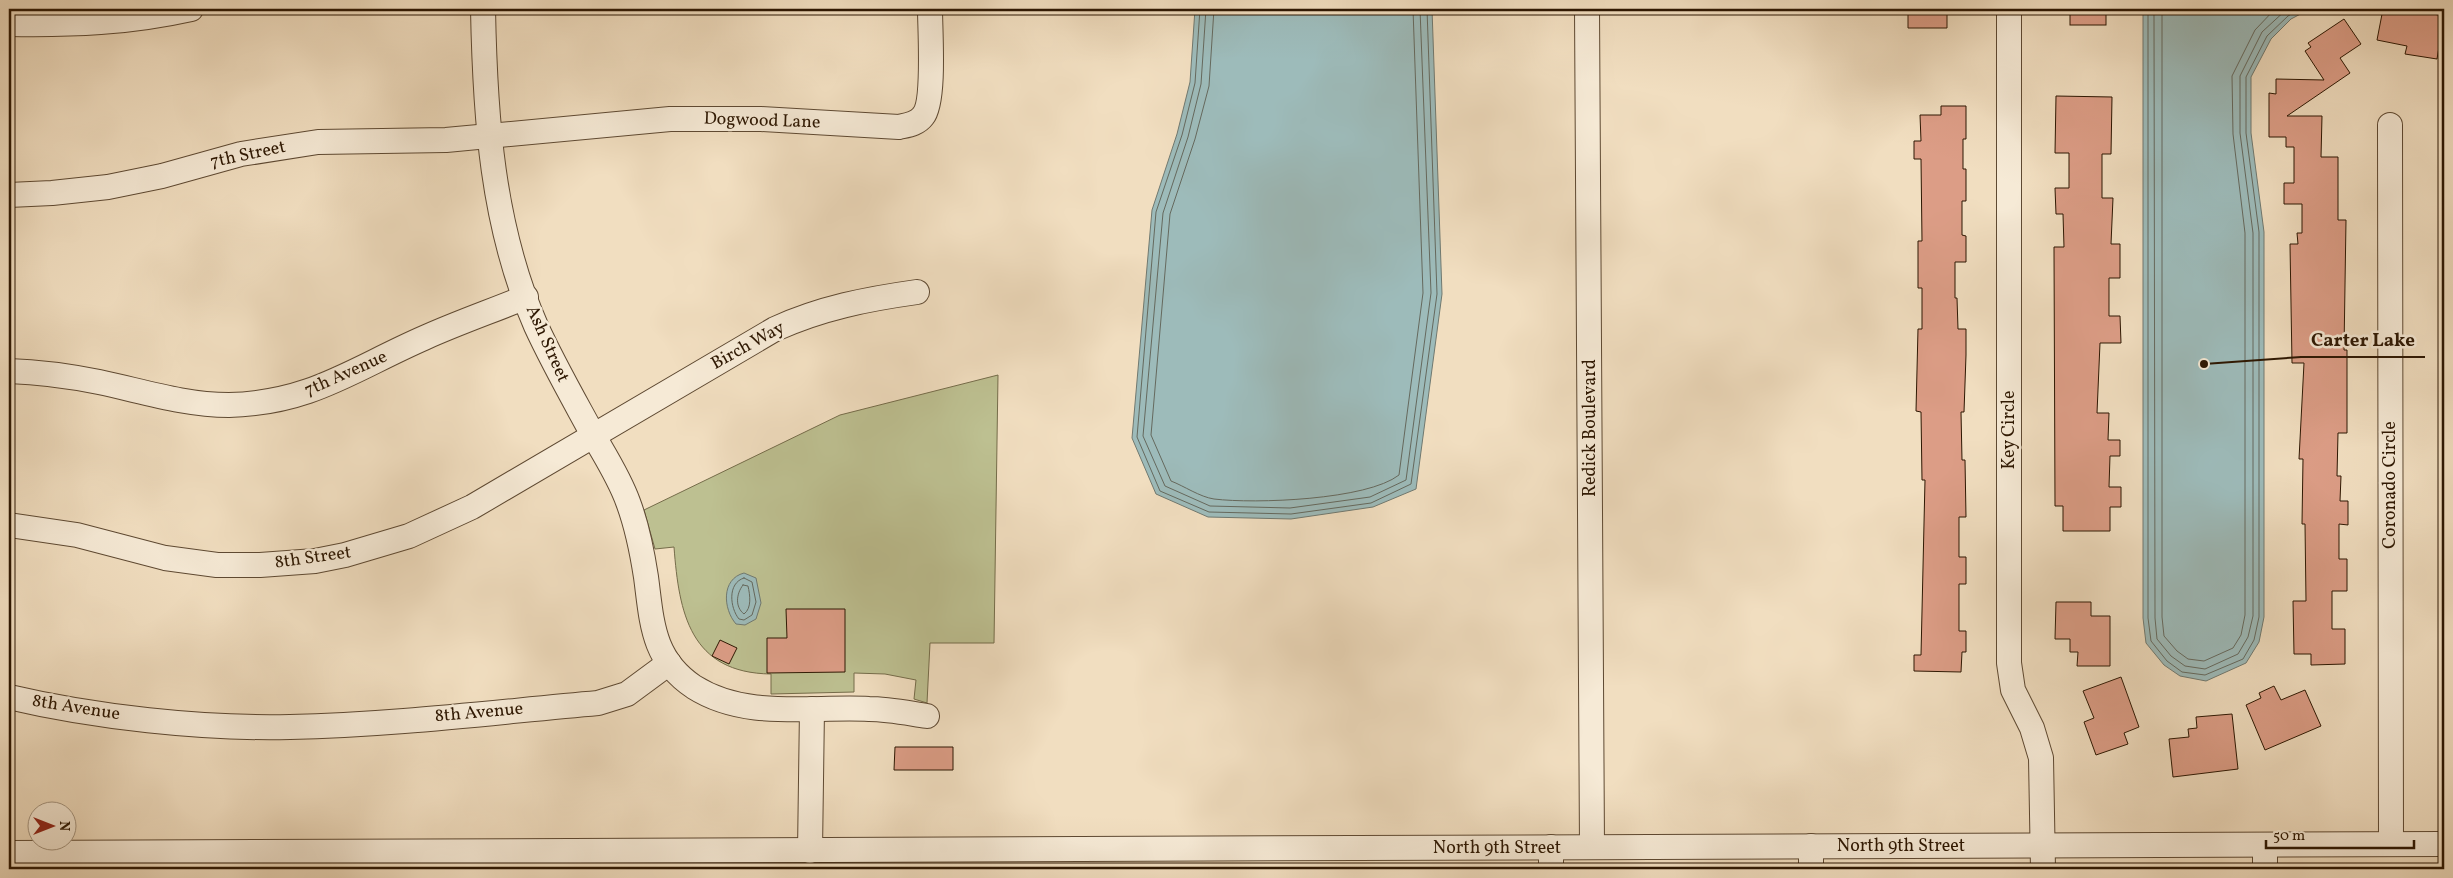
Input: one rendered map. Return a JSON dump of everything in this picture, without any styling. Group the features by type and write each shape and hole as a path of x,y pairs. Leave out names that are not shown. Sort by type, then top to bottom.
{"street":[{"path":"9,24 110,23 191,9"},
{"name":"Ash Street","path":"483,9 485,93 494,181 510,250 535,324 557,370 618,477 641,546 652,626 669,663"},
{"name":"Dogwood Lane","path":"490,136 670,118 761,119 899,127 914,124 924,116 930,99 930,9"},
{"name":"Redick Boulevard","path":"1588,9 1592,847"},
{"name":"Key Circle","path":"2009,9 2009,663 2013,690 2032,728 2041,758 2043,869"},
{"name":"Coronado Circle","path":"2390,126 2391,844"},
{"name":"7th Street","path":"9,195 108,187 162,176 241,154 318,142 446,140 490,136"},
{"name":"Birch Way","path":"593,435 775,329 793,321 847,303 917,292"},
{"name":"7th Avenue","path":"9,371 42,372 197,403 258,403 325,387 423,338 526,297"},
{"name":"8th Street","path":"9,525 58,531 139,552 190,562 260,565 315,561 379,546 441,523 472,507 593,435"},
{"path":"669,663 677,674 695,687 735,705 755,708 876,709 926,716"},
{"name":"8th Avenue","path":"9,697 102,714 212,725 288,727 353,724 598,703 627,694 669,663"},
{"path":"810,851 812,709"},
{"name":"North 9th Street","path":"9,853 549,860 636,860 810,851 937,860 1551,858 1592,847 1812,858 2043,845 2444,844"},
{"path":"2265,845 2265,869"}],"green space":[{"path":"998,375 994,643 930,643 927,703 914,699 916,680 885,674 854,673 854,692 771,694 771,674 744,671 722,663 706,651 694,635 686,616 680,595 674,547 655,549 644,510 840,415"}],"water":[{"path":"1195,9 1432,9 1442,294 1416,489 1373,507 1291,519 1208,517 1156,494 1132,438 1152,210 1177,134 1190,82"},
{"path":"2143,9 2310,9 2291,19 2271,39 2251,77 2251,133 2264,232 2264,617 2259,642 2246,663 2206,681 2180,676 2164,665 2146,643 2143,618"},
{"path":"744,573 756,578 761,603 756,619 745,625 736,624 732,618 726,595 731,581"}],"building":[{"path":"1918,9 1947,9 1947,28 1908,28 1908,13 1918,13"},
{"path":"2070,9 2106,9 2106,25 2070,25"},
{"path":"2383,9 2434,9 2433,14 2444,16 2437,59 2405,54 2407,46 2377,40"},
{"path":"2344,19 2361,44 2340,58 2350,73 2287,116 2322,116 2321,157 2338,157 2338,220 2346,220 2344,350 2347,350 2347,433 2338,433 2337,476 2341,476 2340,501 2348,501 2348,525 2339,524 2339,559 2347,559 2347,591 2332,591 2332,629 2345,629 2345,664 2311,665 2311,654 2294,654 2293,601 2306,601 2305,524 2302,524 2303,459 2299,459 2304,363 2292,363 2290,244 2298,244 2297,233 2302,233 2302,204 2284,204 2284,183 2294,183 2294,147 2286,147 2286,137 2269,137 2269,93 2276,94 2276,79 2324,80 2305,51 2311,47 2308,43"},
{"path":"2056,96 2112,97 2111,154 2102,154 2102,198 2113,198 2111,244 2120,244 2120,278 2109,278 2109,316 2120,316 2121,343 2100,343 2097,413 2109,413 2108,440 2120,440 2120,456 2110,456 2109,487 2121,487 2121,507 2110,507 2110,531 2063,531 2063,506 2055,506 2054,247 2064,247 2063,214 2056,214 2055,188 2069,188 2069,153 2055,153"},
{"path":"1941,106 1966,106 1966,139 1963,139 1963,169 1966,169 1966,201 1962,201 1962,235 1966,236 1966,262 1955,262 1955,298 1957,298 1958,329 1966,329 1964,412 1961,412 1962,460 1965,460 1966,517 1959,517 1959,557 1966,557 1966,584 1959,584 1959,631 1966,631 1966,652 1962,652 1961,672 1914,671 1914,655 1921,655 1925,480 1922,480 1921,412 1916,411 1918,329 1922,329 1922,288 1918,288 1918,241 1922,241 1921,159 1914,159 1914,141 1921,141 1920,115 1941,115"},
{"path":"2056,602 2091,602 2091,616 2110,616 2110,666 2077,666 2078,652 2070,652 2070,639 2055,639"},
{"path":"786,609 845,609 845,672 767,673 767,638 787,638"},
{"path":"720,640 737,648 729,664 712,656"},
{"path":"2121,677 2139,727 2124,733 2128,744 2096,755 2084,722 2094,718 2083,691"},
{"path":"2274,686 2281,700 2305,690 2321,726 2265,750 2246,705 2261,698 2259,693"},
{"path":"2232,714 2238,769 2173,777 2169,739 2189,737 2188,729 2197,728 2196,717"},
{"path":"895,747 953,747 953,770 894,770"}],"place":[{"name":"Carter Lake","path":"2204,364"}]}
